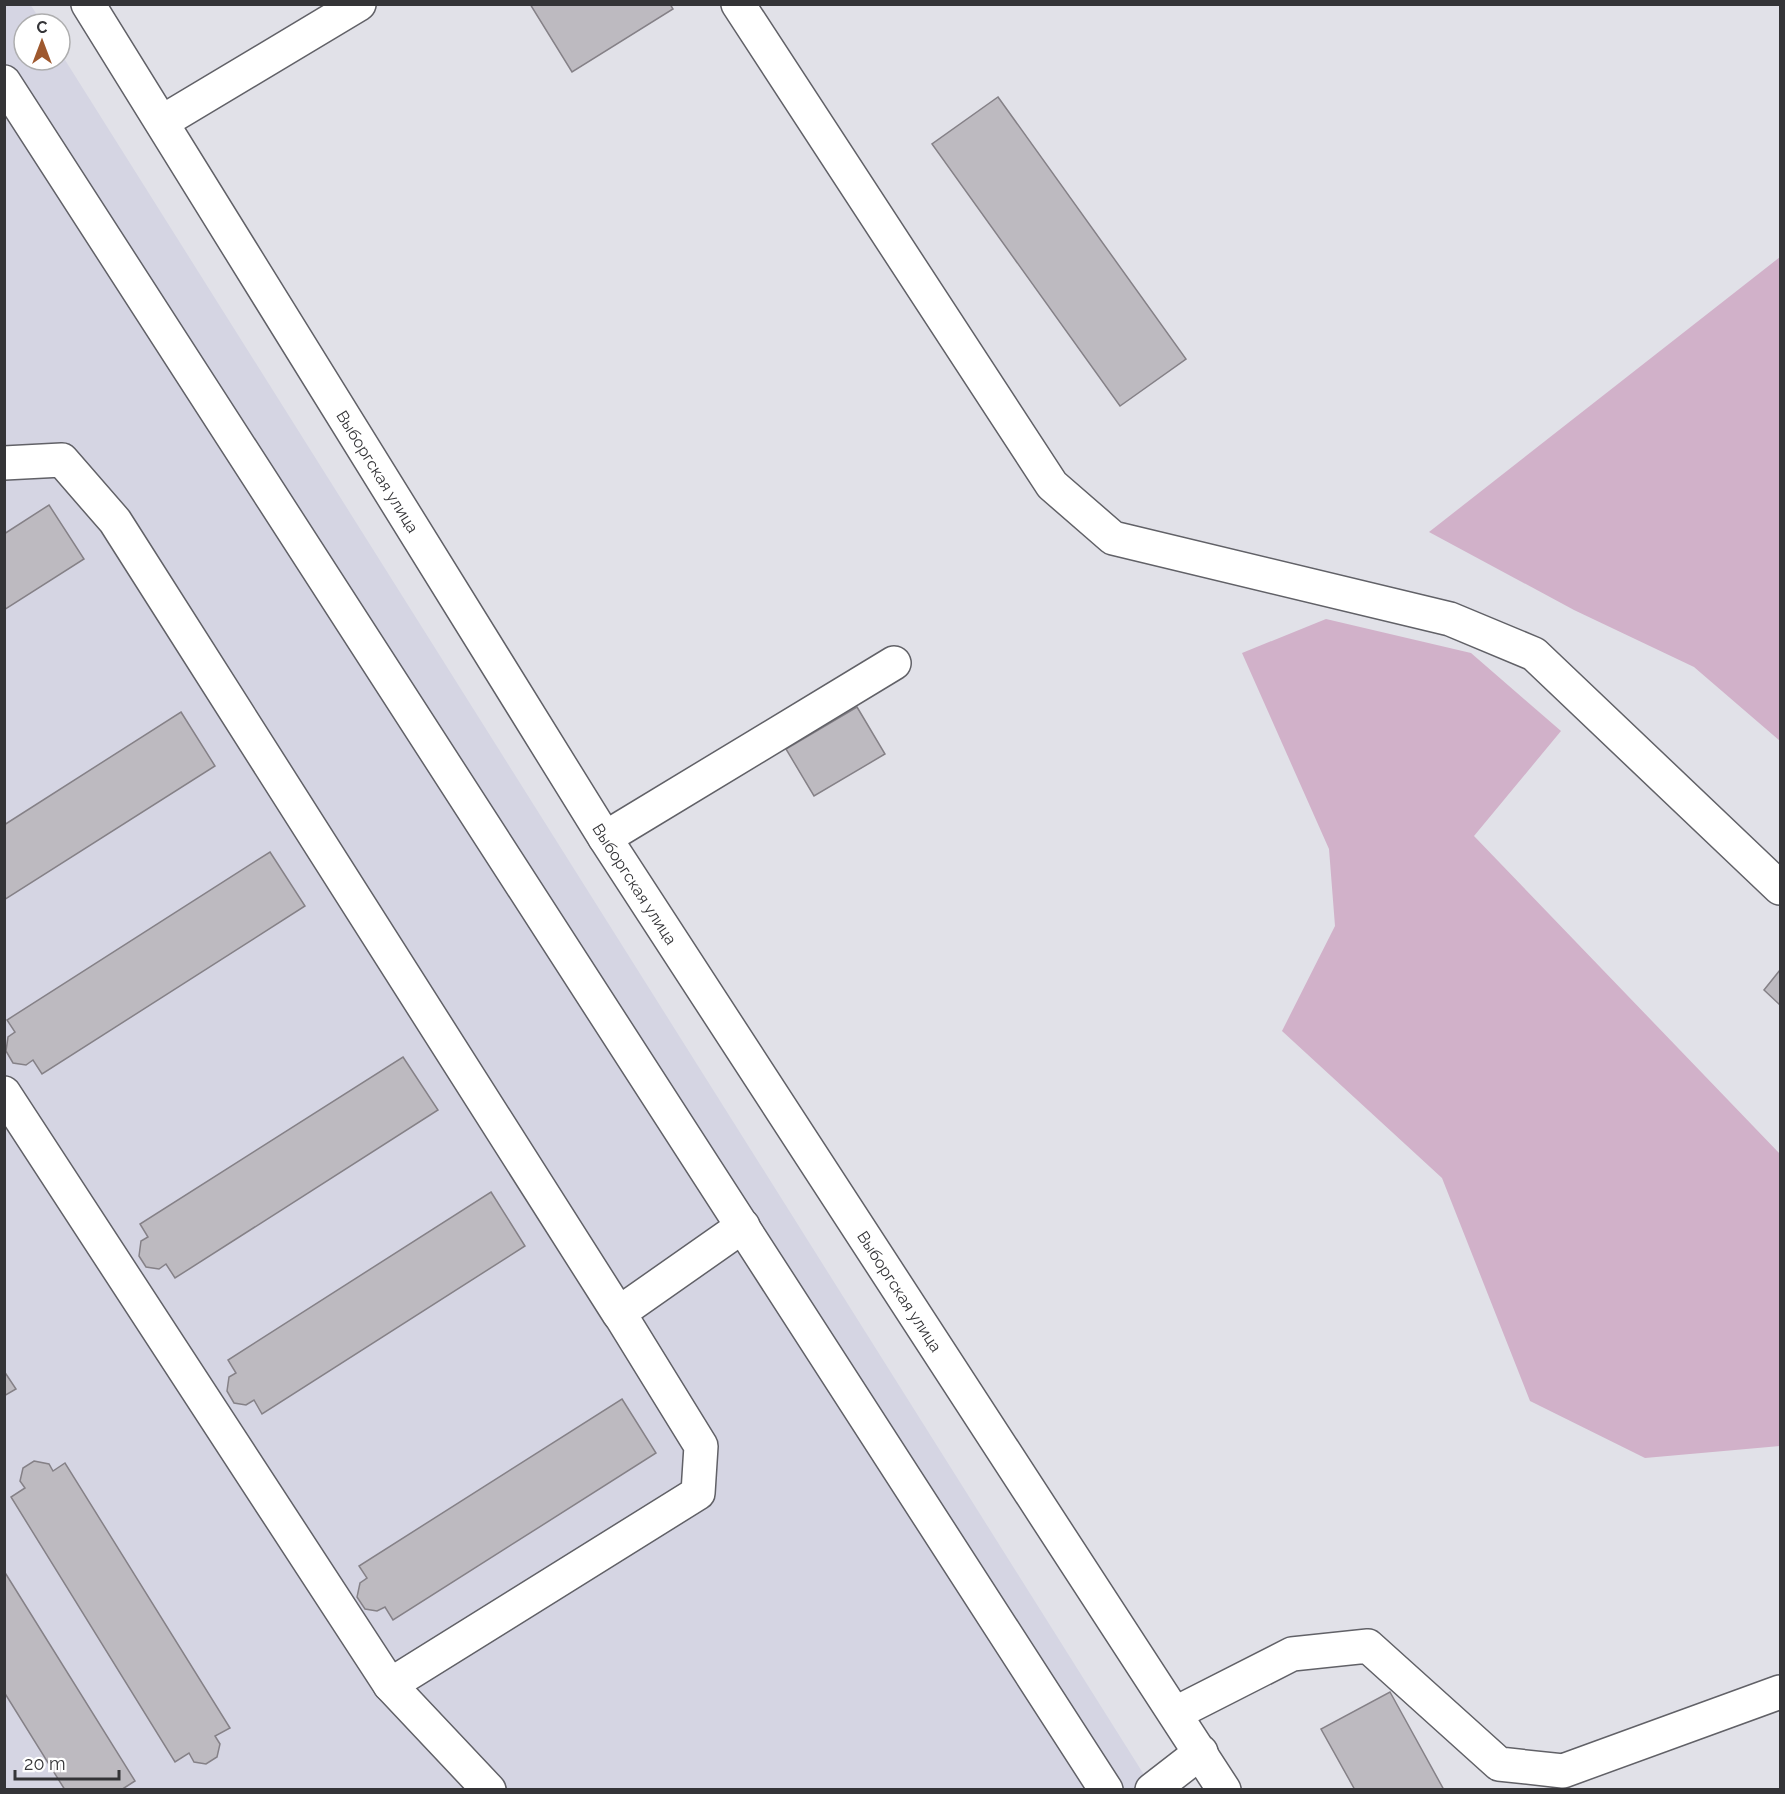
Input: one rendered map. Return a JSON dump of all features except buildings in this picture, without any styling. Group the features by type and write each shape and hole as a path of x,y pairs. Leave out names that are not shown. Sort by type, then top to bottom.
{"street":[{"name":"Выборгская улица","path":"88,4 605,838 1224,1790"},
{"path":"162,122 359,4"},
{"path":"738,4 1052,485 1113,538 1450,619 1534,654 1780,888"},
{"path":"4,82 1106,1790"},
{"path":"4,463 62,460 115,521 701,1446 698,1493 390,1685"},
{"path":"605,838 894,663"},
{"path":"4,1093 390,1685 489,1790"},
{"path":"619,1314 743,1226"},
{"path":"1176,1713 1292,1654 1368,1646 1499,1764 1563,1771 1780,1692"},
{"path":"1152,1790 1201,1752"}],"shaded area":[{"path":"30,4 35,12 12,12 12,72 72,71 1153,1789 5,1790 4,5"},
{"path":"1780,257 1780,741 1694,667 1574,610 1429,532"},
{"path":"1326,619 1471,653 1561,731 1474,836 1780,1154 1780,1446 1645,1458 1530,1401 1442,1178 1282,1031 1335,926 1329,849 1242,653"}]}
